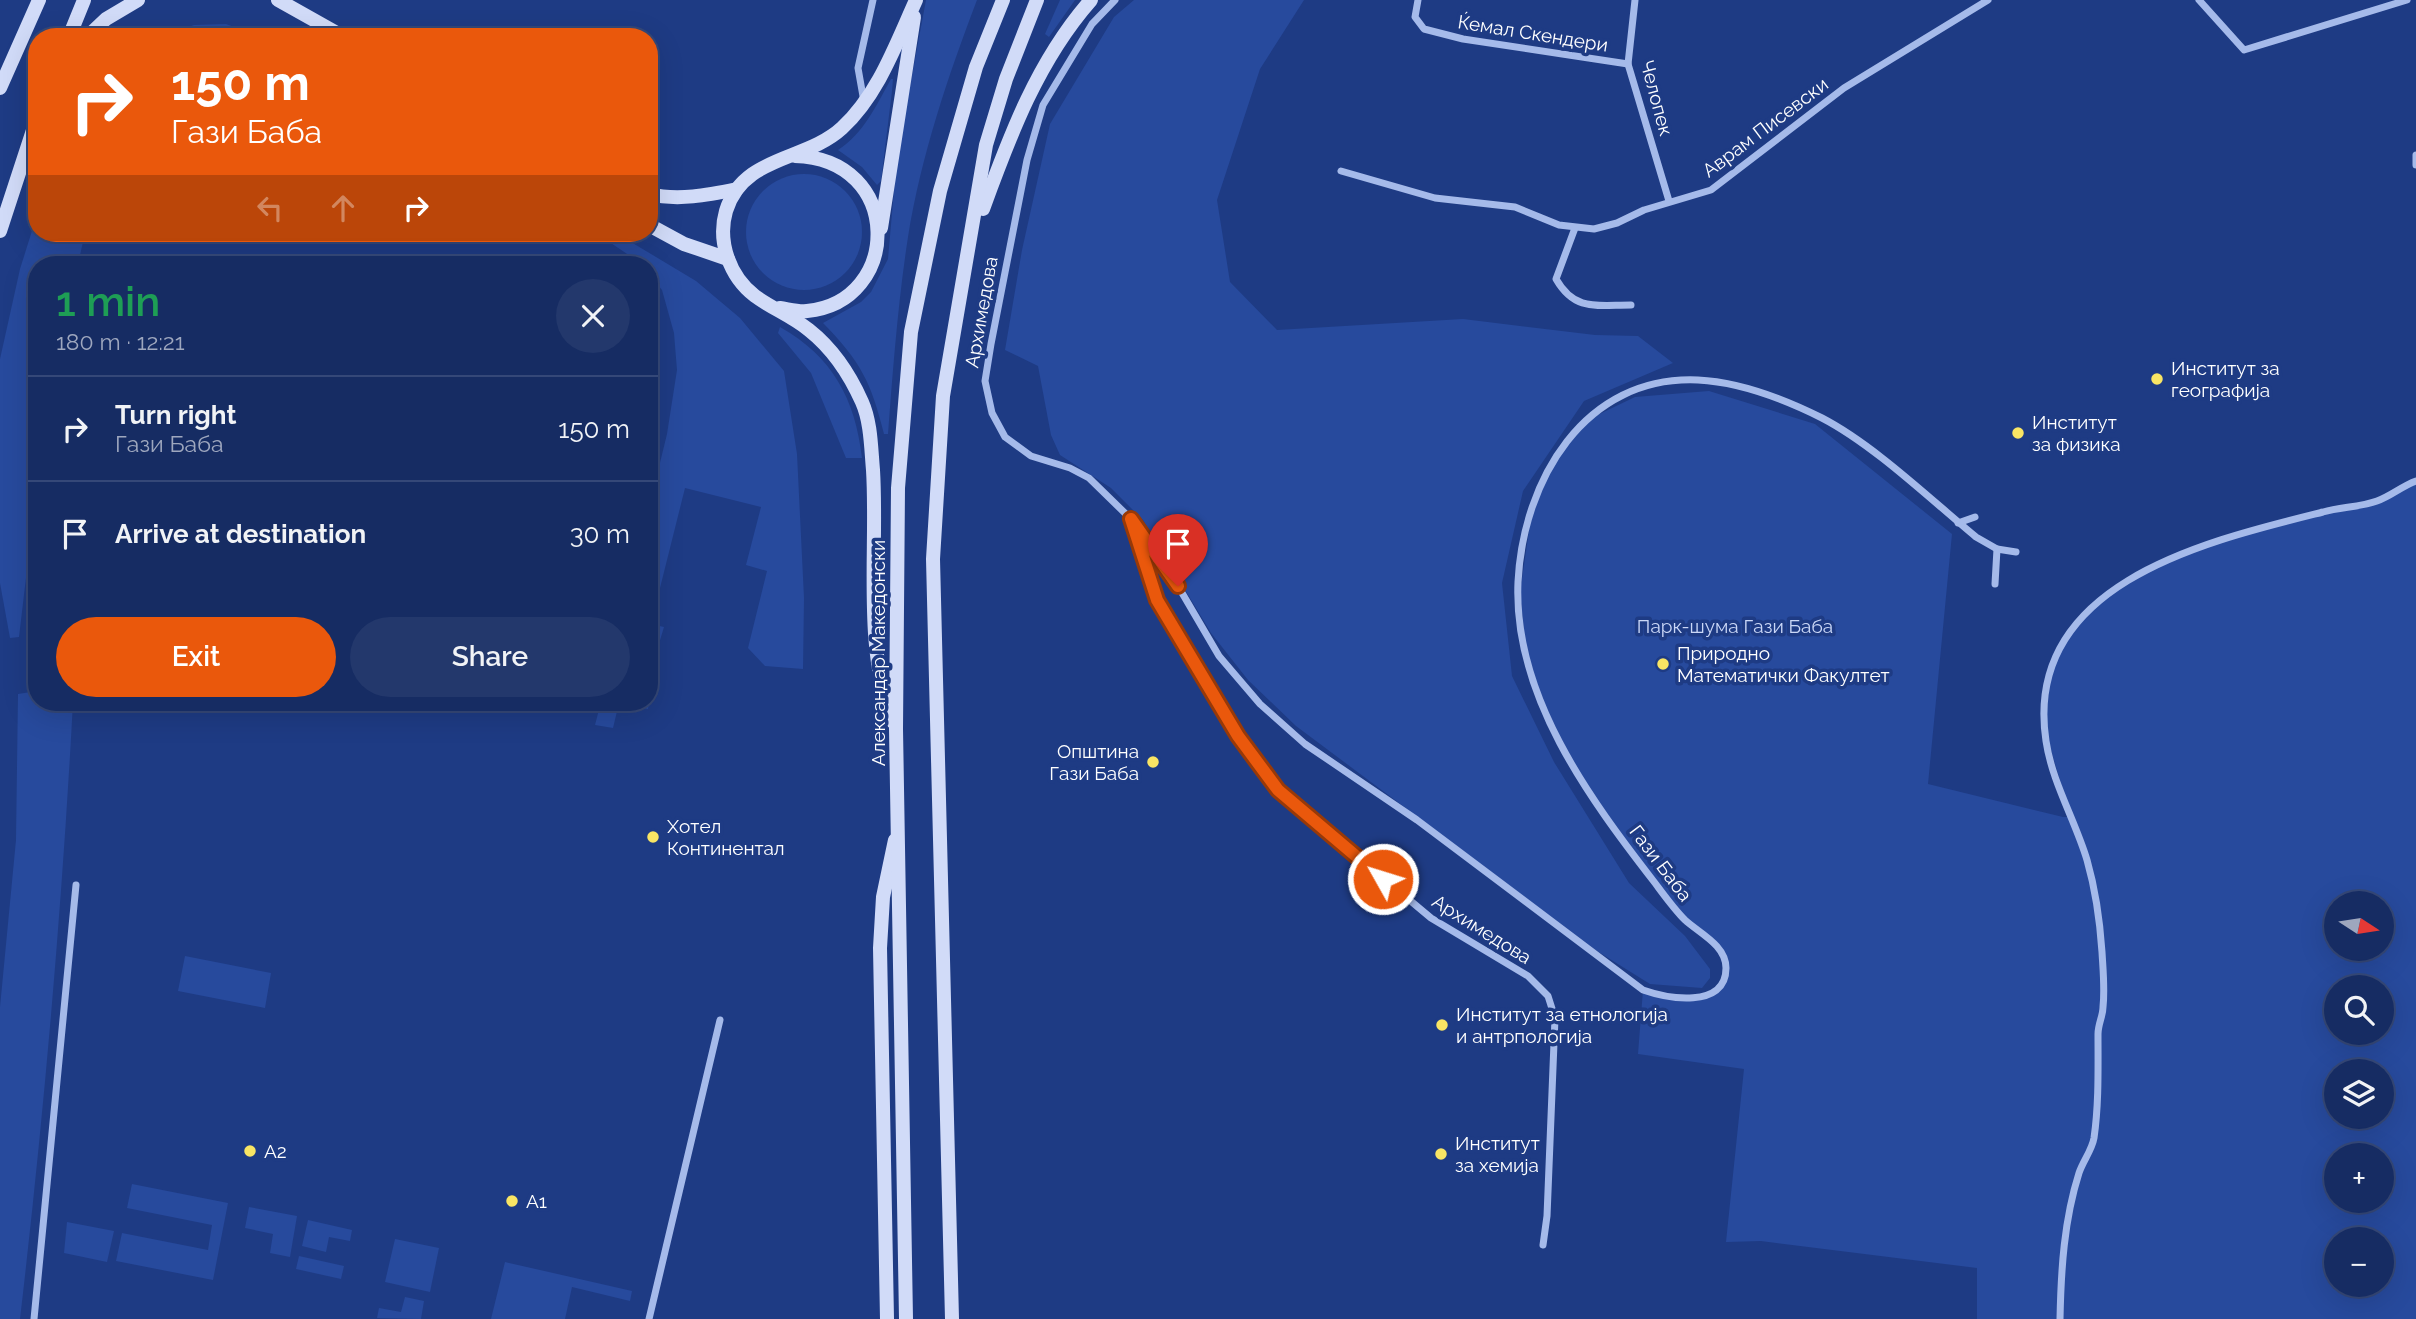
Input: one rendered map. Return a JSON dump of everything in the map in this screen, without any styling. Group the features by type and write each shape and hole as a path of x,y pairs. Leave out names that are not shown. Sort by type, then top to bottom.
{"street":[{"path":"31,18 32,0"},
{"path":"0,88 39,0"},
{"path":"73,28 85,0"},
{"path":"96,28 106,19 138,0"},
{"path":"278,0 328,28"},
{"path":"864,102 858,68 873,0"},
{"path":"778,308 806,311 832,304 855,289 871,267 889,191 916,0"},
{"path":"794,156 840,130 864,102 916,0"},
{"name":"Александар Македонски","path":"906,1319 896,729 898,488 911,332 940,191 976,67 1003,0"},
{"path":"952,1319 933,559 943,396 972,240 986,145 1006,79 1037,0"},
{"path":"972,240 1029,94 1050,54 1091,0"},
{"name":"Архимедова","path":"1115,0 1092,24 1043,106 1016,209 985,381 992,413 1005,437 1031,456 1070,467 1089,478 1131,519 1157,600 1238,736 1278,790 1431,918 1528,976 1548,996 1556,1018 1547,1216 1543,1245"},
{"name":"Ќемал Скендери","path":"1418,0 1415,17 1424,29 1463,39 1628,64"},
{"name":"Челопек","path":"1635,0 1628,64 1669,201"},
{"name":"Аврам Писевски","path":"1341,171 1435,198 1515,208 1574,228 1594,229 1617,223 1669,201 1711,190 1844,88 1988,0"},
{"path":"2199,0 2244,50 2407,0"},
{"path":"0,232 28,146"},
{"path":"2416,155 2416,165"},
{"path":"878,240 872,202 848,171 813,156 794,156 772,161 752,173 737,189 726,211 723,236 728,259 739,281 757,298 778,308 811,331 837,359 864,407 874,490 875,608 881,677 887,708 896,729"},
{"path":"658,196 700,196 737,189"},
{"path":"1574,228 1556,279 1566,297 1580,304 1632,305"},
{"path":"658,230 684,244 728,259"},
{"name":"Гази Баба","path":"1131,519 1178,586 1219,656 1260,704 1305,744 1418,820 1643,990 1677,998 1698,998 1712,993 1723,979 1726,968 1723,956 1707,937 1686,921 1655,883 1582,778 1540,705 1518,624 1518,580 1527,526 1555,455 1587,417 1619,399 1662,384 1715,382 1789,403 1849,433 1958,523 1997,549"},
{"path":"2060,1319 2061,1260 2079,1172 2094,1141 2100,1056 2098,1031 2103,1008 2102,950 2092,883 2046,744 2044,708 2057,649 2076,622 2102,596 2156,566 2234,536 2328,510 2377,501 2416,481"},
{"path":"1958,523 1975,517"},
{"path":"1995,584 1997,549 2016,552"},
{"path":"887,1319 880,948 889,859 898,829"},
{"path":"33,1319 76,885"},
{"path":"649,1319 720,1020"}],"green space":[{"path":"926,0 977,0 936,117 920,176 904,261 888,434 884,434 863,374 847,349 823,323 861,302 871,292 888,259 897,156"},
{"path":"1060,0 1075,0 1049,37 1045,34"},
{"path":"1134,0 1304,0 1260,69 1217,200 1230,282 1277,330 1463,319 1595,335 1638,336 1673,363 1584,401 1523,491 1502,583 1512,676 1554,762 1629,883 1685,936 1710,969 1710,978 1702,988 1650,984 1597,951 1296,726 1248,680 1211,633 1143,520 1111,488 1060,455 1051,435 1038,366 1005,350 1022,250 1050,124 1114,17"},
{"path":"226,24 237,28 185,28 194,25"},
{"path":"891,79 892,91 881,181 877,185 862,167 838,150 862,127"},
{"path":"804,174 826,179 845,191 857,210 862,232 857,254 845,273 826,285 804,290 782,285 763,273 751,254 746,232 751,210 763,191 782,179"},
{"path":"28,242 83,242 80,256 28,256 28,561 19,637 10,638 0,583 0,359"},
{"path":"609,242 631,242 654,256 630,256"},
{"path":"658,258 696,281 740,318 784,371 797,454 804,598 803,669 765,666 748,648 767,571 746,565 761,507 685,488 658,596 658,471 677,370 674,333 662,290 658,285"},
{"path":"780,327 814,352 838,382 854,417 862,458 846,458 811,373 778,333"},
{"name":"Парк-шума Гази Баба","path":"1709,391 1815,424 1952,534 1928,784 2063,817 2071,817 2044,727 2052,666 2088,608 2156,566 2234,536 2365,504 2416,481 2416,1319 1977,1319 1977,1268 1761,1241 1726,1242 1744,1069 1638,1054 1643,990 1677,998 1712,993 1723,979 1723,956 1686,921 1655,883 1582,778 1540,705 1525,640 1520,592 1530,524 1546,474 1587,420 1635,397"},
{"path":"658,626 664,627 658,647"},
{"path":"28,692 28,711 73,711 51,1011 20,1319 0,1319 0,1007 16,840 18,694"},
{"path":"599,711 617,711 613,728 595,725"},
{"path":"185,956 271,973 265,1008 178,991"},
{"path":"132,1184 228,1203 213,1280 116,1261 122,1233 208,1250 212,1225 127,1208"},
{"path":"249,1207 297,1216 290,1257 270,1253 273,1234 245,1228"},
{"path":"308,1220 352,1230 350,1241 329,1237 326,1252 302,1246"},
{"path":"67,1222 114,1231 107,1262 64,1253"},
{"path":"395,1239 439,1248 430,1292 385,1282"},
{"path":"299,1256 344,1266 341,1279 296,1269"},
{"path":"505,1262 632,1291 630,1301 572,1287 565,1319 491,1319"},
{"path":"405,1297 424,1301 421,1319 377,1318 379,1308 401,1312"}],"place":[{"name":"Институт за географија","path":"2157,379"},
{"name":"Институт за физика","path":"2018,433"},
{"name":"Природно Математички Факултет","path":"1663,664"},
{"name":"Општина Гази Баба","path":"1153,762"},
{"name":"Хотел Континентал","path":"653,837"},
{"name":"Институт за етнологија и антрпологија","path":"1442,1025"},
{"name":"А2","path":"250,1151"},
{"name":"Институт за хемија","path":"1441,1154"},
{"name":"А1","path":"512,1201"}],"route":[{"path":"1178,586 1131,519 1157,600 1238,736 1278,790 1383,879"}]}
